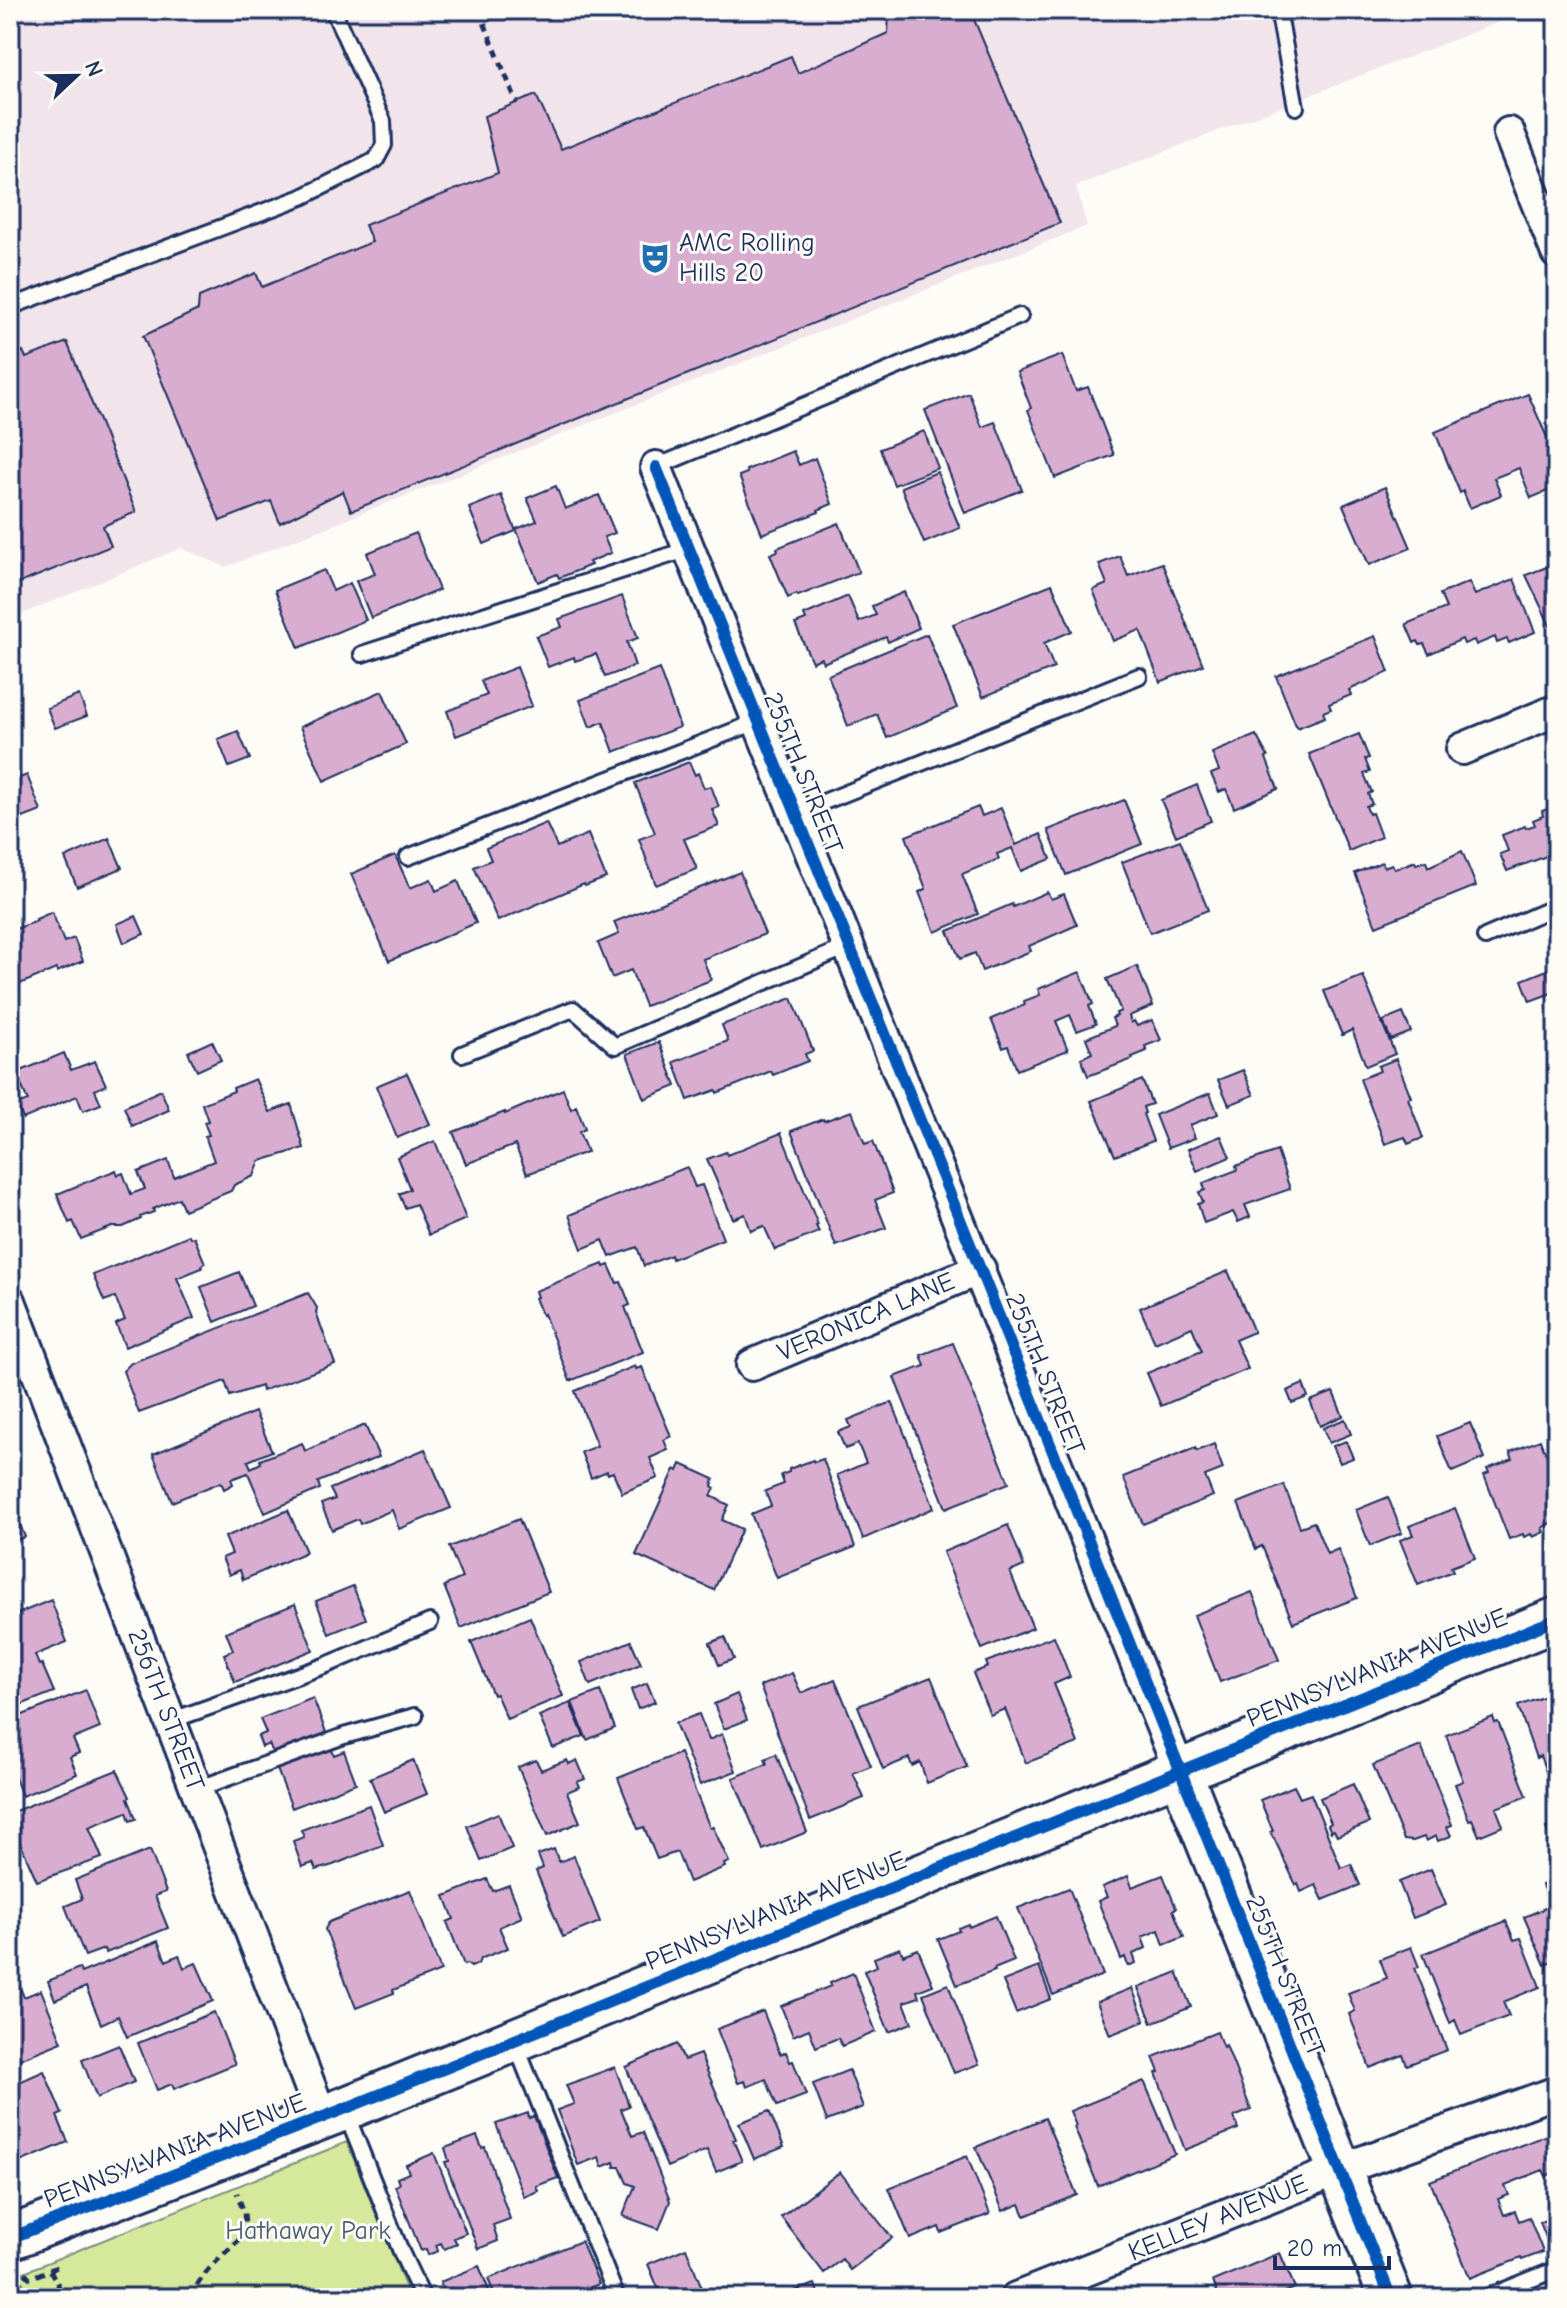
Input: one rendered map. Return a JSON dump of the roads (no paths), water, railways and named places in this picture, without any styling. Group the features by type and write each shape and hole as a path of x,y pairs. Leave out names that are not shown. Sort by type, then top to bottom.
{"street":[{"path":"1509,133 1557,253"},
{"name":"255TH STREET","path":"656,467 1391,2298"},
{"path":"1462,749 1557,710"},
{"name":"VERONICA LANE","path":"752,1365 980,1269"},
{"name":"256TH STREET","path":"10,1301 197,1789 333,2114"},
{"name":"PENNSYLVANIA AVENUE","path":"10,2238 333,2114 1557,1619"},
{"name":"KELLEY AVENUE","path":"1016,2298 1339,2170 1557,2092"}],"lane":[{"path":"10,307 302,197 376,160 384,145 383,121 333,10"},
{"path":"1280,20 1296,107"},
{"path":"656,467 1020,316"},
{"path":"362,654 689,549"},
{"path":"796,813 1139,676"},
{"path":"408,857 759,721"},
{"path":"1485,937 1557,906"},
{"path":"462,1054 573,1009 615,1046 849,945"},
{"path":"170,1721 324,1666 430,1622"},
{"path":"197,1789 344,1736 415,1716"},
{"path":"515,2040 617,2298"},
{"path":"333,2114 423,2298"},
{"path":"1485,2298 1557,2269"}],"place":[{"name":"AMC Rolling Hills 20","path":"655,258"}],"park label":[{"name":"Hathaway Park","path":"308,2231"}]}
